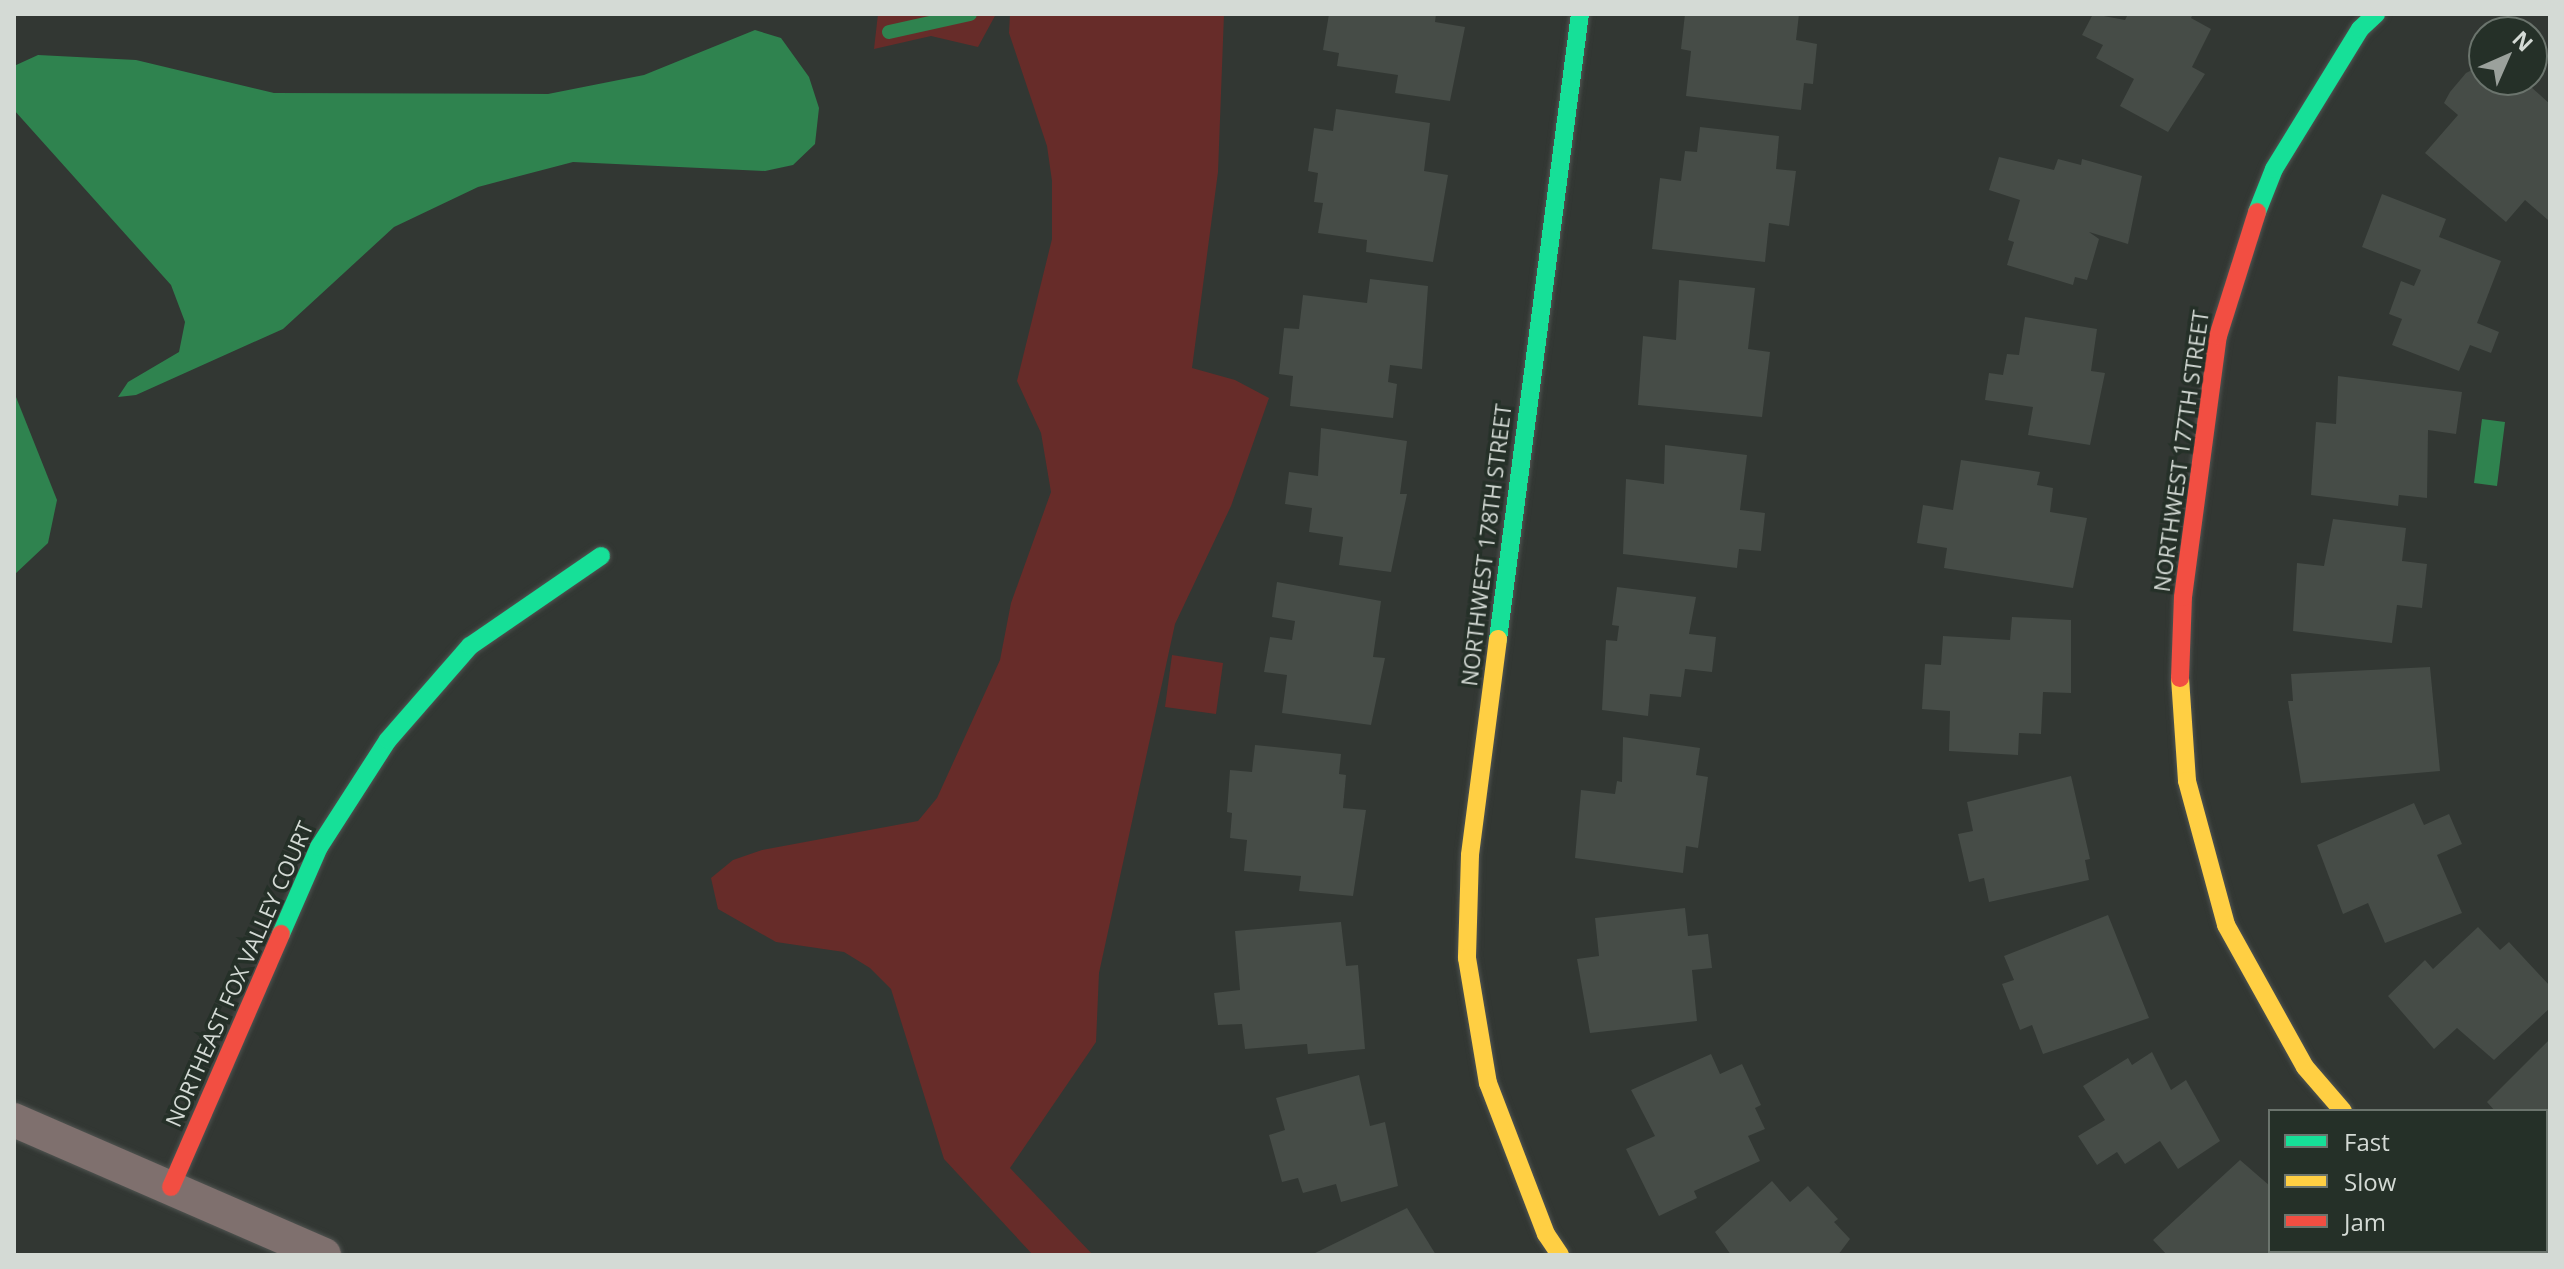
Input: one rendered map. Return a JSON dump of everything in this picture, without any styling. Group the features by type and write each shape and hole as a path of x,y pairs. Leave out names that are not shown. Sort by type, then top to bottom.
{"street":[{"name":"NORTHWEST 178TH STREET","path":"1560,1255 1546,1234 1488,1083 1467,958 1470,855 1580,14"},
{"name":"NORTHWEST 177TH STREET","path":"2341,1109 2305,1067 2263,998 2226,925 2187,781 2180,688 2183,597 2218,336 2242,248 2274,169 2360,19"},
{"name":"NORTHEAST FOX VALLEY COURT","path":"171,1187 319,847 343,806 388,740 470,646 601,556"},
{"path":"14,1120 324,1255"}],"shaded area":[{"path":"878,14 996,14 978,47 931,36 874,49"},
{"path":"1010,14 1224,14 1218,172 1192,368 1235,380 1269,398 1231,506 1175,624 1099,973 1096,1042 1010,1168 1093,1255 1033,1255 944,1159 891,989 870,968 844,952 776,942 718,909 711,878 733,860 762,850 918,821 937,798 1000,660 1011,603 1051,492 1041,433 1017,381 1052,239 1052,181 1047,146 1009,33"},
{"path":"755,30 781,38 809,77 819,108 815,144 793,165 765,171 573,162 478,187 394,227 283,329 136,395 118,397 128,382 179,352 185,322 171,285 14,110 14,66 38,55 136,60 274,93 548,94 644,75"},
{"path":"14,392 57,500 48,543 14,575"},
{"path":"2482,419 2505,422 2497,486 2474,483"},
{"path":"1172,655 1223,663 1216,714 1165,707"}],"building":[{"path":"1329,14 1436,14 1435,22 1465,27 1450,101 1395,93 1398,75 1337,66 1339,53 1323,50"},
{"path":"1685,14 1799,14 1796,40 1817,44 1813,84 1804,83 1801,110 1686,96 1691,51 1681,49"},
{"path":"2093,14 2125,20 2128,14 2193,14 2191,18 2211,29 2192,67 2205,74 2168,132 2120,106 2134,79 2096,58 2103,45 2082,35"},
{"path":"2466,73 2468,96 2541,96 2550,104 2548,220 2525,200 2506,222 2425,153 2458,115 2444,103"},
{"path":"1336,109 1430,123 1424,171 1448,175 1433,262 1366,252 1367,240 1318,233 1323,203 1314,202 1318,173 1308,171 1314,128 1333,131"},
{"path":"1700,127 1779,136 1776,169 1796,171 1789,226 1769,223 1765,262 1652,249 1660,178 1681,181 1685,151 1697,152"},
{"path":"1999,157 2054,170 2058,159 2081,165 2082,159 2142,176 2128,244 2089,232 2099,239 2087,280 2075,277 2073,285 2007,265 2014,242 2008,240 2020,200 1989,190"},
{"path":"2382,194 2446,219 2439,237 2501,261 2477,323 2499,332 2491,353 2470,345 2459,371 2392,345 2402,319 2389,314 2401,281 2414,286 2421,270 2362,247"},
{"path":"1370,279 1428,286 1422,369 1390,365 1388,382 1397,384 1393,418 1290,406 1293,376 1279,374 1284,328 1299,329 1303,295 1367,303"},
{"path":"1679,280 1755,288 1748,349 1770,352 1762,417 1638,405 1643,336 1676,340"},
{"path":"2025,317 2097,329 2091,371 2105,373 2090,445 2028,435 2033,407 1985,400 1989,373 2003,375 2007,354 2019,355"},
{"path":"2338,376 2462,392 2456,434 2428,430 2427,498 2399,495 2398,506 2311,495 2316,422 2336,424"},
{"path":"1321,428 1407,441 1400,494 1407,494 1391,572 1339,565 1343,537 1309,532 1312,508 1285,504 1289,472 1318,476"},
{"path":"1665,445 1747,455 1740,510 1765,513 1761,551 1739,549 1737,568 1623,554 1626,479 1664,484"},
{"path":"1961,460 2040,472 2037,485 2053,488 2050,512 2087,518 2073,588 1944,568 1947,548 1917,543 1923,505 1953,510"},
{"path":"2333,519 2406,528 2402,561 2427,564 2422,608 2397,605 2392,643 2293,631 2297,563 2324,566"},
{"path":"1277,582 1381,601 1373,657 1385,658 1371,725 1282,713 1287,675 1264,672 1270,637 1292,640 1295,621 1272,617"},
{"path":"1617,587 1696,597 1689,634 1716,637 1712,672 1685,669 1681,697 1650,694 1648,716 1602,710 1606,640 1617,641 1619,626 1612,625"},
{"path":"2012,617 2071,620 2071,693 2043,692 2041,734 2019,733 2018,755 1949,751 1950,711 1922,709 1925,664 1941,665 1943,636 2010,640"},
{"path":"2430,667 2440,771 2301,783 2288,701 2293,701 2291,674"},
{"path":"1623,737 1700,748 1696,775 1708,777 1698,848 1686,846 1683,873 1575,858 1581,790 1615,794 1617,781 1622,782"},
{"path":"1255,745 1341,754 1339,774 1346,775 1343,808 1366,810 1353,896 1299,891 1301,876 1244,871 1247,840 1230,838 1232,813 1227,812 1230,770 1252,772"},
{"path":"2071,776 2090,859 2085,860 2089,880 1989,902 1984,878 1969,882 1958,834 1973,831 1967,802"},
{"path":"2414,803 2424,825 2449,814 2462,844 2437,855 2462,913 2385,943 2368,903 2343,914 2317,845"},
{"path":"1685,908 1688,936 1708,934 1712,968 1692,970 1697,1021 1590,1033 1577,959 1599,956 1595,918"},
{"path":"2108,915 2149,1018 2043,1054 2032,1025 2020,1030 2002,984 2014,980 2004,956"},
{"path":"1341,922 1346,966 1358,965 1365,1049 1308,1054 1307,1044 1245,1049 1242,1024 1218,1025 1214,993 1240,990 1235,931"},
{"path":"2478,927 2500,950 2509,942 2550,986 2550,1008 2494,1060 2457,1028 2434,1049 2388,996 2425,960 2433,969"},
{"path":"2550,1039 2548,1139 2548,1109 2493,1109 2487,1102"},
{"path":"2152,1052 2171,1090 2186,1080 2220,1141 2178,1169 2160,1141 2125,1164 2117,1152 2097,1165 2078,1136 2105,1120 2083,1086 2128,1058 2132,1065"},
{"path":"1711,1054 1720,1074 1742,1064 1761,1105 1755,1108 1765,1129 1748,1136 1760,1161 1694,1191 1697,1198 1659,1216 1626,1149 1655,1136 1631,1090"},
{"path":"1359,1075 1370,1126 1385,1122 1398,1186 1341,1202 1336,1184 1303,1193 1298,1178 1282,1182 1269,1135 1285,1130 1276,1098"},
{"path":"2240,1160 2268,1184 2268,1253 2297,1253 2167,1255 2153,1240"},
{"path":"1772,1181 1790,1202 1808,1186 1838,1219 1834,1222 1850,1239 1838,1255 1731,1255 1715,1232"},
{"path":"1407,1208 1436,1255 1311,1255"}],"waterway":[{"path":"889,32 970,14"}],"traffic: fast":[{"path":"1498,639 1580,14"},
{"path":"2257,212 2274,169 2360,29 2376,14"},
{"path":"281,934 319,847 388,740 470,646 601,556"}],"traffic: slow":[{"path":"1498,639 1470,855 1467,958 1488,1083 1546,1234 1560,1255"},
{"path":"2180,678 2187,781 2226,925 2305,1067 2341,1109"}],"traffic: jam":[{"path":"2180,678 2183,597 2218,336 2257,212"},
{"path":"171,1187 281,934"}]}
